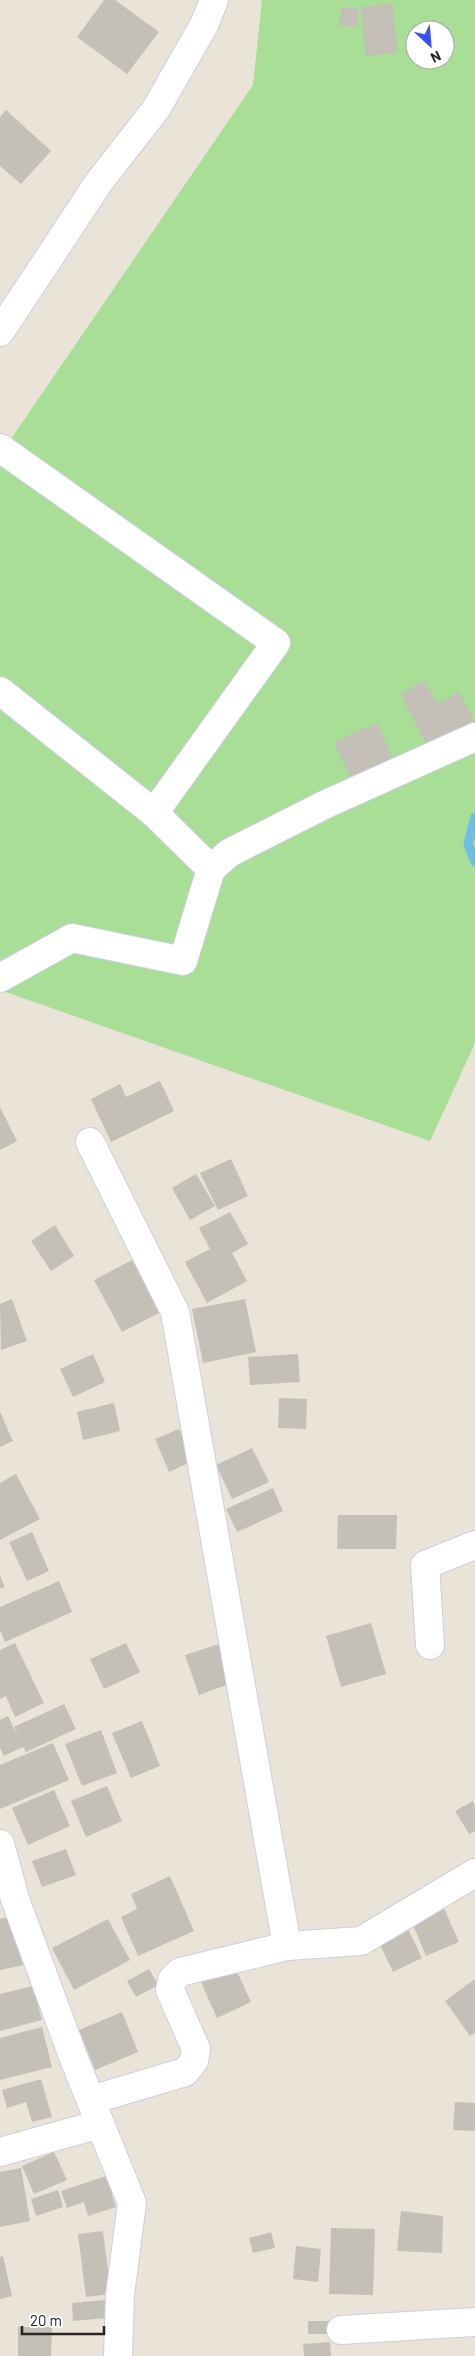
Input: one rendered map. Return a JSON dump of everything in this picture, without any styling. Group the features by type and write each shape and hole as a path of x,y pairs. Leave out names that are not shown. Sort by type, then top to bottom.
{"street":[{"path":"0,332 100,182 156,109 205,23 214,0"},
{"path":"0,448 276,643 154,813"},
{"path":"0,692 154,813 211,869"},
{"path":"0,978 72,938 182,961 211,869 229,853 324,805 475,738"},
{"path":"90,1142 175,1312 287,1946"},
{"path":"430,1645 426,1565 475,1545"},
{"path":"0,1844 15,1899 74,2059 132,2203 120,2295 118,2356"},
{"path":"0,2152 185,2072 192,2066 196,2049 170,1990 172,1980 180,1972 287,1946 361,1941 475,1873"},
{"path":"341,2330 378,2326 475,2322"}],"green space":[{"path":"262,0 475,0 475,1043 430,1141 0,990 0,455 253,85"}],"building":[{"path":"104,0 115,0 159,32 127,74 77,37"},
{"path":"393,3 397,53 365,56 361,7"},
{"path":"341,7 359,9 357,27 339,26"},
{"path":"6,110 51,151 21,184 0,166 0,117"},
{"path":"425,681 437,704 459,692 475,723 429,749 400,694"},
{"path":"377,723 394,760 351,780 334,742"},
{"path":"160,1081 174,1111 111,1142 91,1099 120,1084 126,1097"},
{"path":"0,1107 17,1141 0,1150"},
{"path":"231,1159 248,1196 218,1210 200,1173"},
{"path":"196,1174 215,1206 190,1220 172,1188"},
{"path":"230,1212 248,1244 232,1253 247,1281 207,1303 185,1262 210,1249 199,1228"},
{"path":"55,1225 74,1256 51,1271 31,1241"},
{"path":"136,1258 163,1311 122,1332 94,1280"},
{"path":"12,1299 27,1341 1,1350 0,1304"},
{"path":"245,1299 256,1352 203,1363 192,1309"},
{"path":"93,1354 105,1382 73,1397 60,1369"},
{"path":"298,1354 300,1382 250,1385 248,1357"},
{"path":"279,1398 307,1399 306,1429 278,1428"},
{"path":"114,1403 120,1431 83,1440 77,1412"},
{"path":"0,1412 13,1441 0,1447"},
{"path":"179,1429 193,1461 169,1472 155,1439"},
{"path":"252,1448 269,1482 232,1499 216,1465"},
{"path":"16,1474 40,1519 0,1540 0,1483"},
{"path":"273,1488 283,1511 237,1532 226,1509"},
{"path":"338,1515 397,1515 396,1549 337,1549"},
{"path":"32,1532 49,1571 27,1581 9,1542"},
{"path":"0,1576 5,1587 0,1589"},
{"path":"59,1581 72,1612 5,1642 0,1630 0,1607"},
{"path":"371,1623 386,1674 341,1687 326,1636"},
{"path":"15,1643 44,1703 15,1717 6,1696 0,1699 0,1650"},
{"path":"126,1643 140,1672 104,1689 90,1659"},
{"path":"222,1643 235,1682 199,1695 185,1655"},
{"path":"64,1704 76,1729 26,1752 23,1747 4,1756 0,1748 0,1720 8,1716 20,1741 14,1727"},
{"path":"142,1721 160,1766 131,1778 112,1733"},
{"path":"101,1730 117,1773 82,1786 65,1744"},
{"path":"53,1743 69,1780 0,1809 0,1765"},
{"path":"107,1786 122,1821 86,1837 71,1801"},
{"path":"54,1790 70,1826 28,1845 12,1808"},
{"path":"473,1801 475,1806 475,1831 469,1834 455,1811"},
{"path":"66,1849 76,1875 42,1887 32,1861"},
{"path":"170,1876 194,1931 138,1956 121,1917 137,1909 131,1894"},
{"path":"443,1906 459,1942 426,1956 411,1920"},
{"path":"17,1915 28,1964 0,1970 0,1919"},
{"path":"108,1919 130,1960 74,1990 52,1948"},
{"path":"407,1927 422,1958 393,1972 378,1941"},
{"path":"234,1965 251,2002 217,2018 200,1980"},
{"path":"149,1969 158,1985 136,1997 127,1981"},
{"path":"475,1979 475,2033 470,2036 445,2001"},
{"path":"33,1986 42,2020 0,2031 0,1994"},
{"path":"122,2012 138,2052 95,2070 79,2030"},
{"path":"42,2027 52,2067 0,2080 0,2038"},
{"path":"41,2079 52,2117 32,2122 26,2102 7,2108 2,2090"},
{"path":"455,2102 475,2103 475,2131 453,2130"},
{"path":"54,2152 67,2180 34,2194 22,2166"},
{"path":"21,2168 30,2221 0,2227 0,2172"},
{"path":"106,2176 116,2207 88,2216 84,2202 67,2208 61,2191"},
{"path":"58,2190 63,2207 36,2216 31,2199"},
{"path":"401,2211 443,2216 442,2253 397,2251"},
{"path":"331,2228 375,2229 373,2295 329,2294"},
{"path":"103,2231 111,2294 86,2297 78,2234"},
{"path":"271,2232 275,2248 253,2253 249,2238"},
{"path":"296,2246 321,2249 318,2282 293,2279"},
{"path":"3,2256 12,2296 0,2299 0,2257"},
{"path":"105,2300 106,2318 73,2321 72,2303"},
{"path":"308,2321 334,2321 334,2334 308,2334"},
{"path":"18,2327 52,2327 51,2356 18,2356"},
{"path":"330,2342 331,2356 304,2356 303,2344"}],"waterway":[{"path":"475,817 468,844 475,862"}]}
